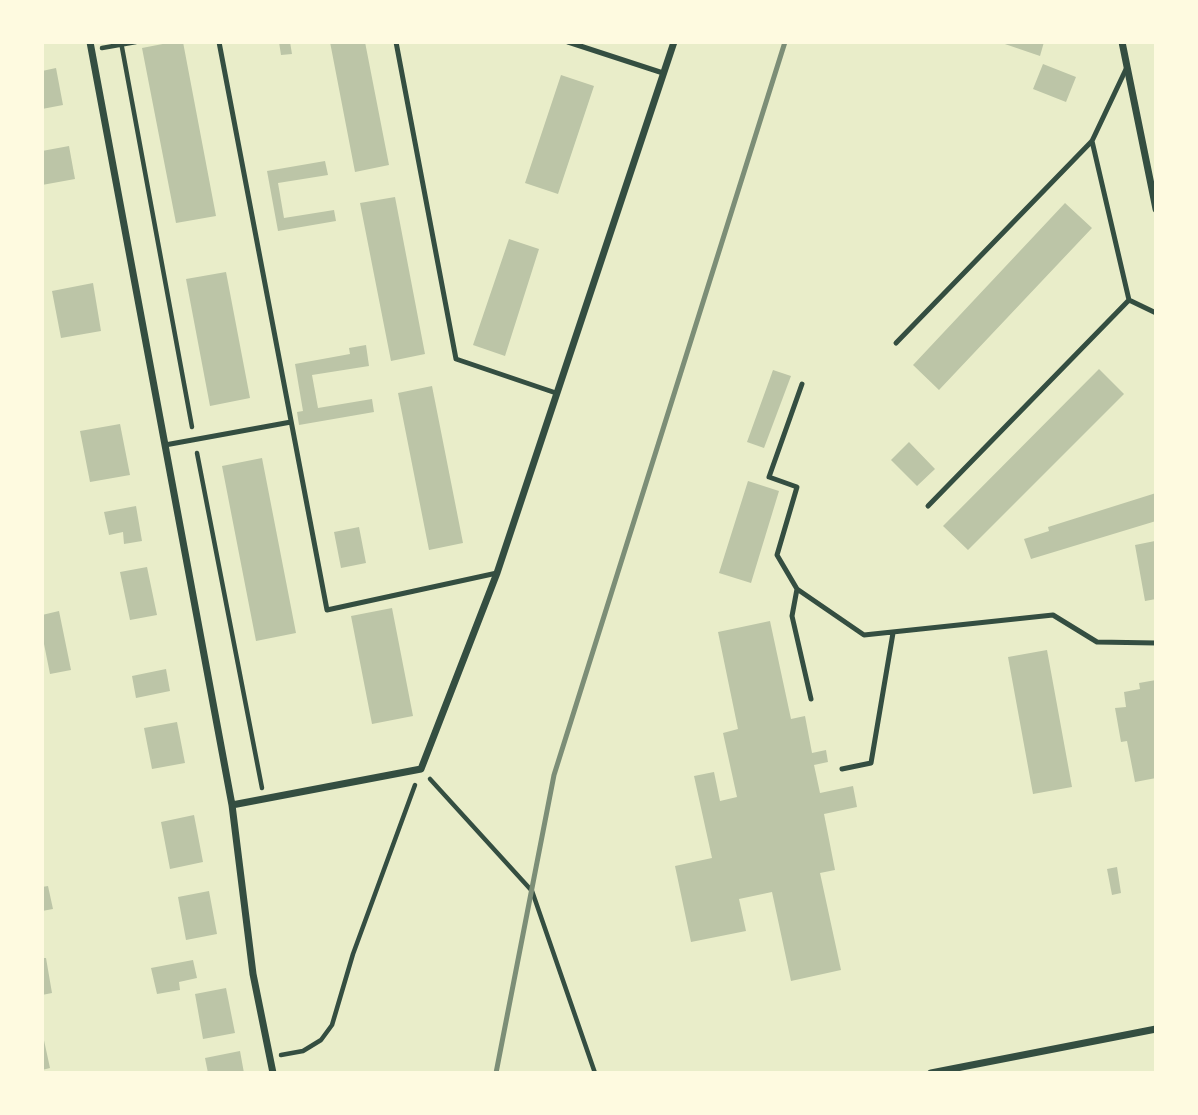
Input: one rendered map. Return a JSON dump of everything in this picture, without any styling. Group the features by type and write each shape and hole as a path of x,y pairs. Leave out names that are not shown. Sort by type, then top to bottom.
{"street":[{"path":"232,805 421,769 497,573 674,42"},
{"path":"1122,42 1156,209"},
{"path":"91,46 232,805 253,974 272,1073"},
{"path":"931,1073 1156,1029"}],"lane":[{"path":"219,42 327,610 497,573"},
{"path":"396,42 456,359 556,393"},
{"path":"568,42 663,73"},
{"path":"896,343 1091,141 1127,67"},
{"path":"1091,141 1129,300"},
{"path":"1129,300 1156,313"},
{"path":"928,506 1129,300"},
{"path":"802,384 769,477 797,487 777,555 797,589 864,635 1053,615 1097,642 1156,643"},
{"path":"165,445 290,422"},
{"path":"797,589 792,616 811,699"},
{"path":"842,769 871,762 893,633"}],"path":[{"path":"91,46 136,42"},
{"path":"121,43 264,799"},
{"path":"270,1058 303,1051 321,1040 331,1024 353,954 421,769 531,891 595,1073"}],"building":[{"path":"183,42 216,216 176,223 142,48"},
{"path":"279,42 290,42 292,54 281,55"},
{"path":"330,42 365,42 389,165 355,172"},
{"path":"999,42 1044,42 1040,56"},
{"path":"1043,64 1076,77 1066,102 1033,89"},
{"path":"56,68 63,105 42,109 42,71"},
{"path":"561,75 594,86 558,194 525,183"},
{"path":"69,146 75,179 42,185 42,151"},
{"path":"325,161 328,175 278,183 284,218 334,210 336,221 278,231 267,171"},
{"path":"395,197 425,354 391,361 360,203"},
{"path":"1065,203 1092,228 939,390 913,365"},
{"path":"509,239 539,249 505,356 473,345"},
{"path":"226,272 250,398 210,406 186,279"},
{"path":"93,283 101,331 61,338 52,291"},
{"path":"366,345 369,366 312,375 318,408 372,399 374,412 299,425 297,412 303,411 295,364 350,354 349,348"},
{"path":"1099,369 1124,394 968,550 943,526"},
{"path":"773,370 791,376 764,448 747,442"},
{"path":"432,386 463,543 429,550 398,393"},
{"path":"120,424 130,475 90,482 80,431"},
{"path":"909,442 935,469 917,486 891,460"},
{"path":"262,458 296,633 256,641 222,466"},
{"path":"748,481 779,491 751,583 719,573"},
{"path":"1156,493 1156,521 1031,559 1024,539 1049,531 1048,527"},
{"path":"136,506 142,541 124,544 123,532 109,535 104,512"},
{"path":"359,527 366,563 341,568 334,532"},
{"path":"1155,541 1156,599 1145,601 1135,545"},
{"path":"147,567 157,615 130,620 120,572"},
{"path":"392,608 413,716 372,724 351,616"},
{"path":"59,611 71,670 50,674 42,634 42,615"},
{"path":"770,621 791,719 805,716 812,753 826,750 828,762 814,765 820,793 853,786 857,807 824,814 835,870 820,873 841,970 791,981 772,892 739,899 746,931 691,942 675,866 712,858 694,776 714,772 720,801 737,797 723,733 738,729 718,632"},
{"path":"1047,650 1072,787 1033,794 1008,657"},
{"path":"166,669 170,691 136,698 132,676"},
{"path":"1156,680 1156,778 1135,782 1127,741 1121,742 1115,708 1126,707 1124,692 1140,689 1139,683"},
{"path":"177,722 185,763 152,769 144,728"},
{"path":"194,815 203,862 170,869 161,822"},
{"path":"1117,867 1121,893 1112,895 1107,869"},
{"path":"48,886 53,909 42,911 42,887"},
{"path":"209,891 217,934 186,940 178,897"},
{"path":"42,958 46,958 52,993 42,995"},
{"path":"193,960 197,978 179,982 180,990 157,994 151,968"},
{"path":"226,988 235,1033 203,1039 195,994"},
{"path":"42,1031 50,1068 42,1070"},
{"path":"240,1051 244,1073 208,1073 205,1058"}],"railway":[{"path":"496,1073 554,775 785,42"}]}
